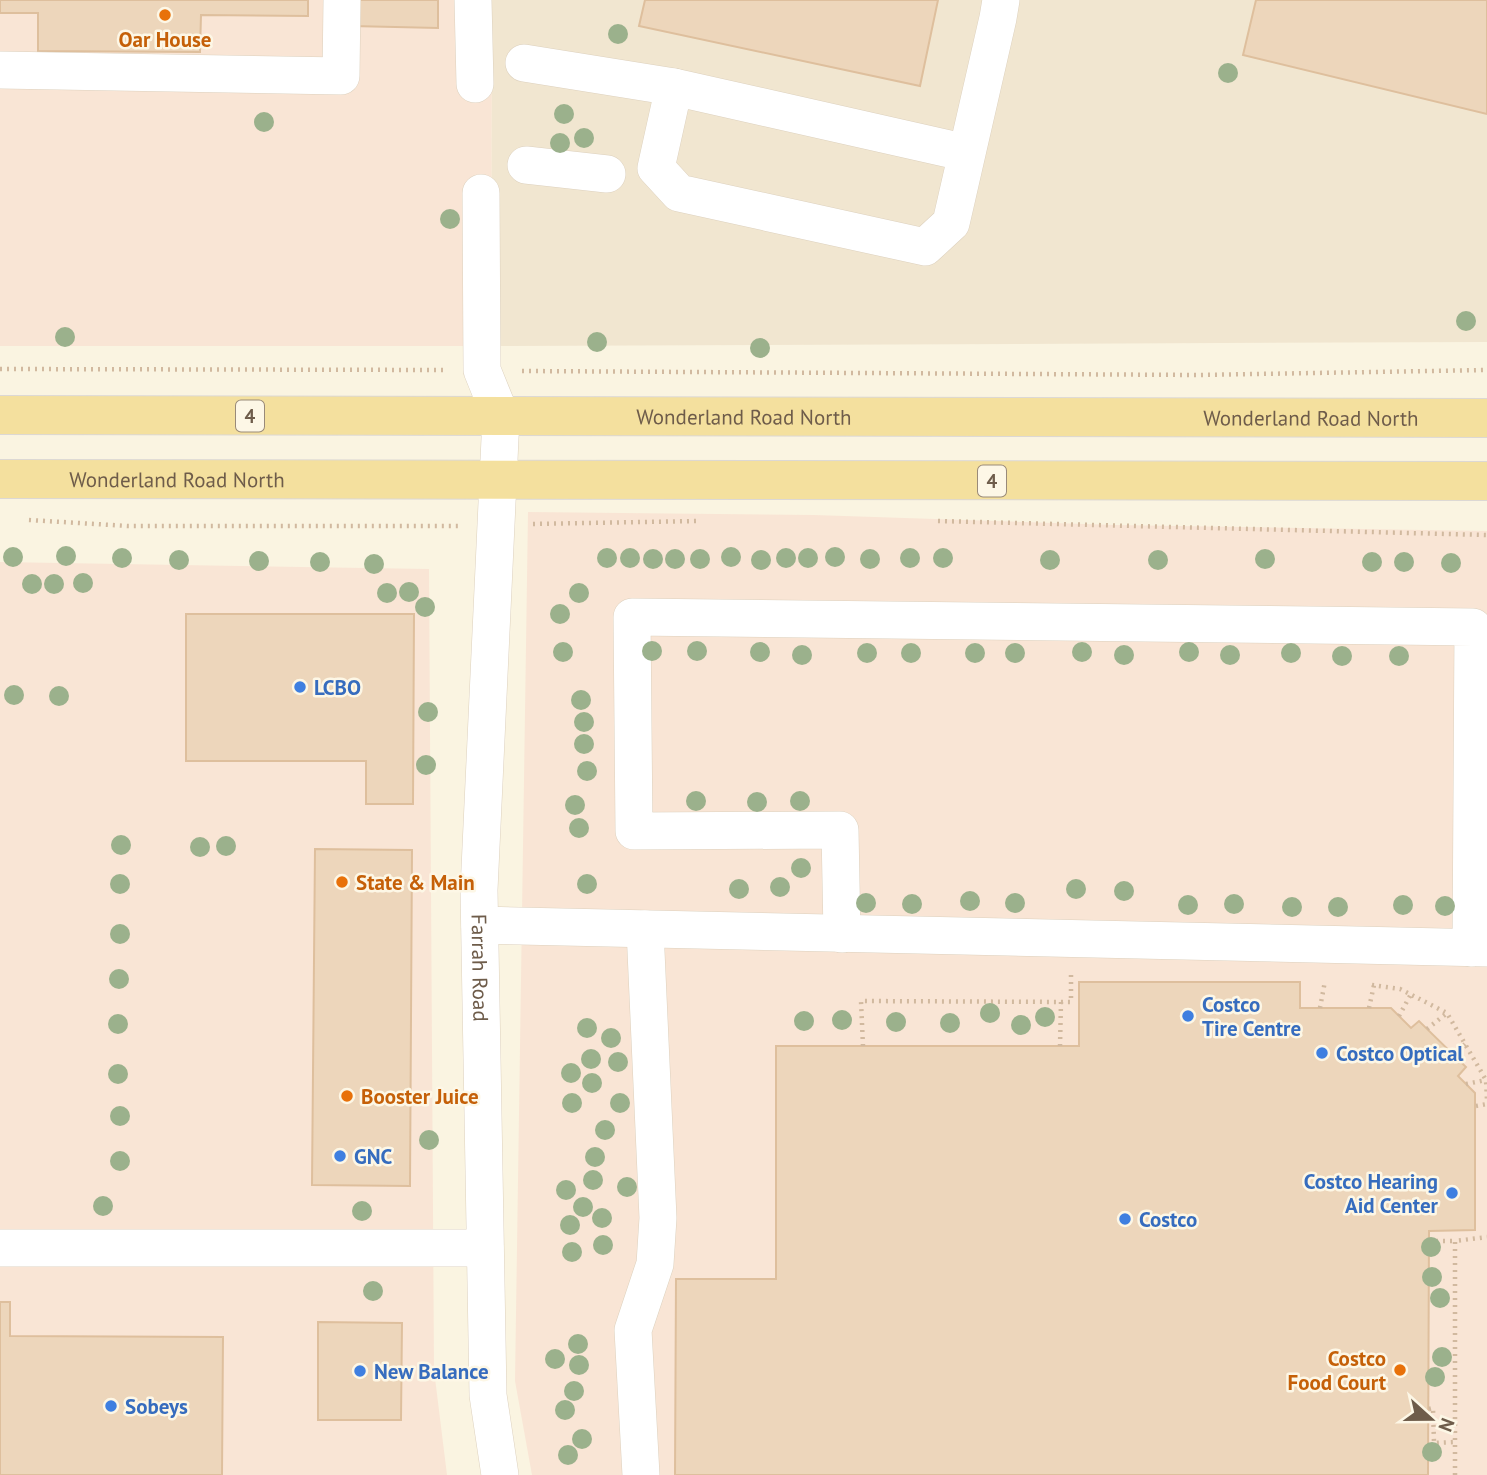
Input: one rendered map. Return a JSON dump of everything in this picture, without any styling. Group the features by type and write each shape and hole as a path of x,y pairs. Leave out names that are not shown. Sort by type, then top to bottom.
{"main road":[{"name":"Wonderland Road North","path":"0,415 1487,418"},
{"name":"Wonderland Road North","path":"0,479 1487,481"}],"street":[{"path":"0,70 341,76 342,0"},
{"path":"473,0 475,85"},
{"path":"674,87 656,168 679,193 925,247 951,223 1001,0"},
{"path":"524,63 674,87 967,153"},
{"path":"526,165 607,174"},
{"path":"481,193 482,370 500,417"},
{"name":"Farrah Road","path":"500,417 480,842 488,1395 500,1475"},
{"path":"480,925 842,934 1479,948 1472,627 632,617 634,831 840,830 842,934"},
{"path":"641,1475 633,1330 655,1264 658,1218 645,929"},
{"path":"0,1248 485,1248"}],"path":[{"path":"0,369 482,370 700,375 1199,375 1487,370"},
{"path":"25,520 155,526 495,526 702,521"},
{"path":"932,521 1487,535"},
{"path":"863,1046 861,1001 1071,1002 1071,973 1081,973"},
{"path":"1320,1008 1326,979"},
{"path":"1369,1008 1374,985"},
{"path":"1399,1016 1411,994"},
{"path":"1060,1046 1061,1002"},
{"path":"1427,1029 1447,1013 1486,1080 1487,1102 1476,1106"},
{"path":"1454,1055 1465,1044"},
{"path":"1466,1084 1486,1080"},
{"path":"1429,1241 1487,1237"},
{"path":"1455,1241 1455,1475"},
{"path":"1429,1409 1433,1408 1431,1444 1455,1442"}],"shaded area":[{"path":"0,0 492,0 491,346 0,346"},
{"path":"492,0 1487,0 1487,342 491,346"},
{"path":"528,512 814,515 1115,525 1487,531 1487,1475 532,1475 515,1381"},
{"path":"0,562 429,569 434,1370 447,1475 0,1475"}],"building":[{"path":"0,0 308,0 308,16 201,15 200,52 38,51 38,13 0,13"},
{"path":"352,0 438,0 438,28 352,26"},
{"path":"645,0 938,0 920,86 639,26"},
{"path":"1256,0 1487,0 1487,114 1243,55"},
{"name":"LCBO","path":"186,614 414,614 413,804 366,804 366,761 186,761"},
{"path":"315,849 412,850 410,1186 312,1185"},
{"name":"Costco","path":"1079,982 1300,982 1300,1008 1391,1008 1411,1028 1419,1021 1466,1067 1458,1076 1475,1093 1475,1230 1429,1231 1428,1475 675,1475 676,1279 776,1279 776,1046 1079,1046"},
{"name":"Sobeys","path":"0,1302 10,1302 10,1336 223,1337 222,1475 0,1475"},
{"name":"New Balance","path":"318,1322 402,1323 401,1420 318,1420"}],"place":[{"name":"Oar House","path":"165,15"},
{"name":"LCBO","path":"300,687"},
{"name":"State & Main","path":"342,882"},
{"name":"Costco Tire Centre","path":"1188,1016"},
{"name":"Costco Optical","path":"1322,1053"},
{"name":"Booster Juice","path":"347,1096"},
{"name":"GNC","path":"340,1156"},
{"name":"Costco Hearing Aid Center","path":"1452,1193"},
{"name":"Costco","path":"1125,1219"},
{"name":"Costco Food Court","path":"1400,1370"},
{"name":"New Balance","path":"360,1371"},
{"name":"Sobeys","path":"111,1406"}]}
